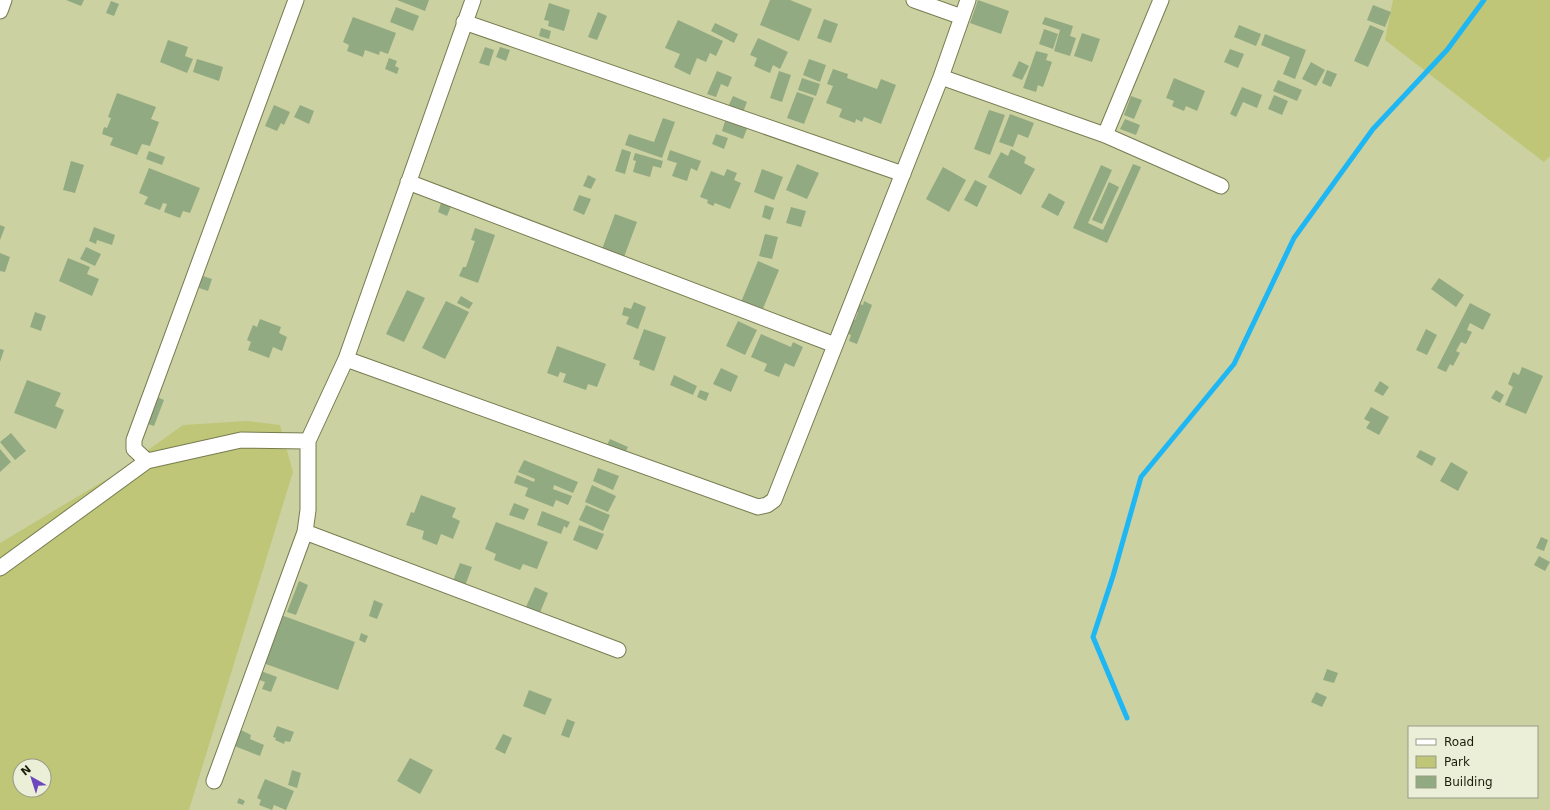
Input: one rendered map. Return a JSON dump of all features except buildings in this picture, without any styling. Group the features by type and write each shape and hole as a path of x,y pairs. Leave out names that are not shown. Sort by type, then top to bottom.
{"street":[{"path":"0,11 4,0"},
{"path":"147,461 134,449 134,440 296,0"},
{"path":"214,781 305,532 308,510 308,441 346,358 473,0"},
{"path":"914,0 962,17"},
{"path":"346,358 758,507 767,505 774,500 941,77 968,0"},
{"path":"1105,135 1161,0"},
{"path":"464,22 903,174"},
{"path":"941,77 1105,135 1221,186"},
{"path":"408,182 835,345"},
{"path":"0,568 147,461 241,440 308,441"},
{"path":"305,532 618,650"}],"green space":[{"path":"1393,0 1550,0 1550,156 1544,162 1385,40"},
{"path":"247,421 280,425 293,472 189,810 0,810 0,543 112,476 183,425"}],"waterway":[{"path":"1127,718 1093,637 1113,576 1141,477 1234,364 1294,238 1373,129 1447,50 1484,0"}]}
